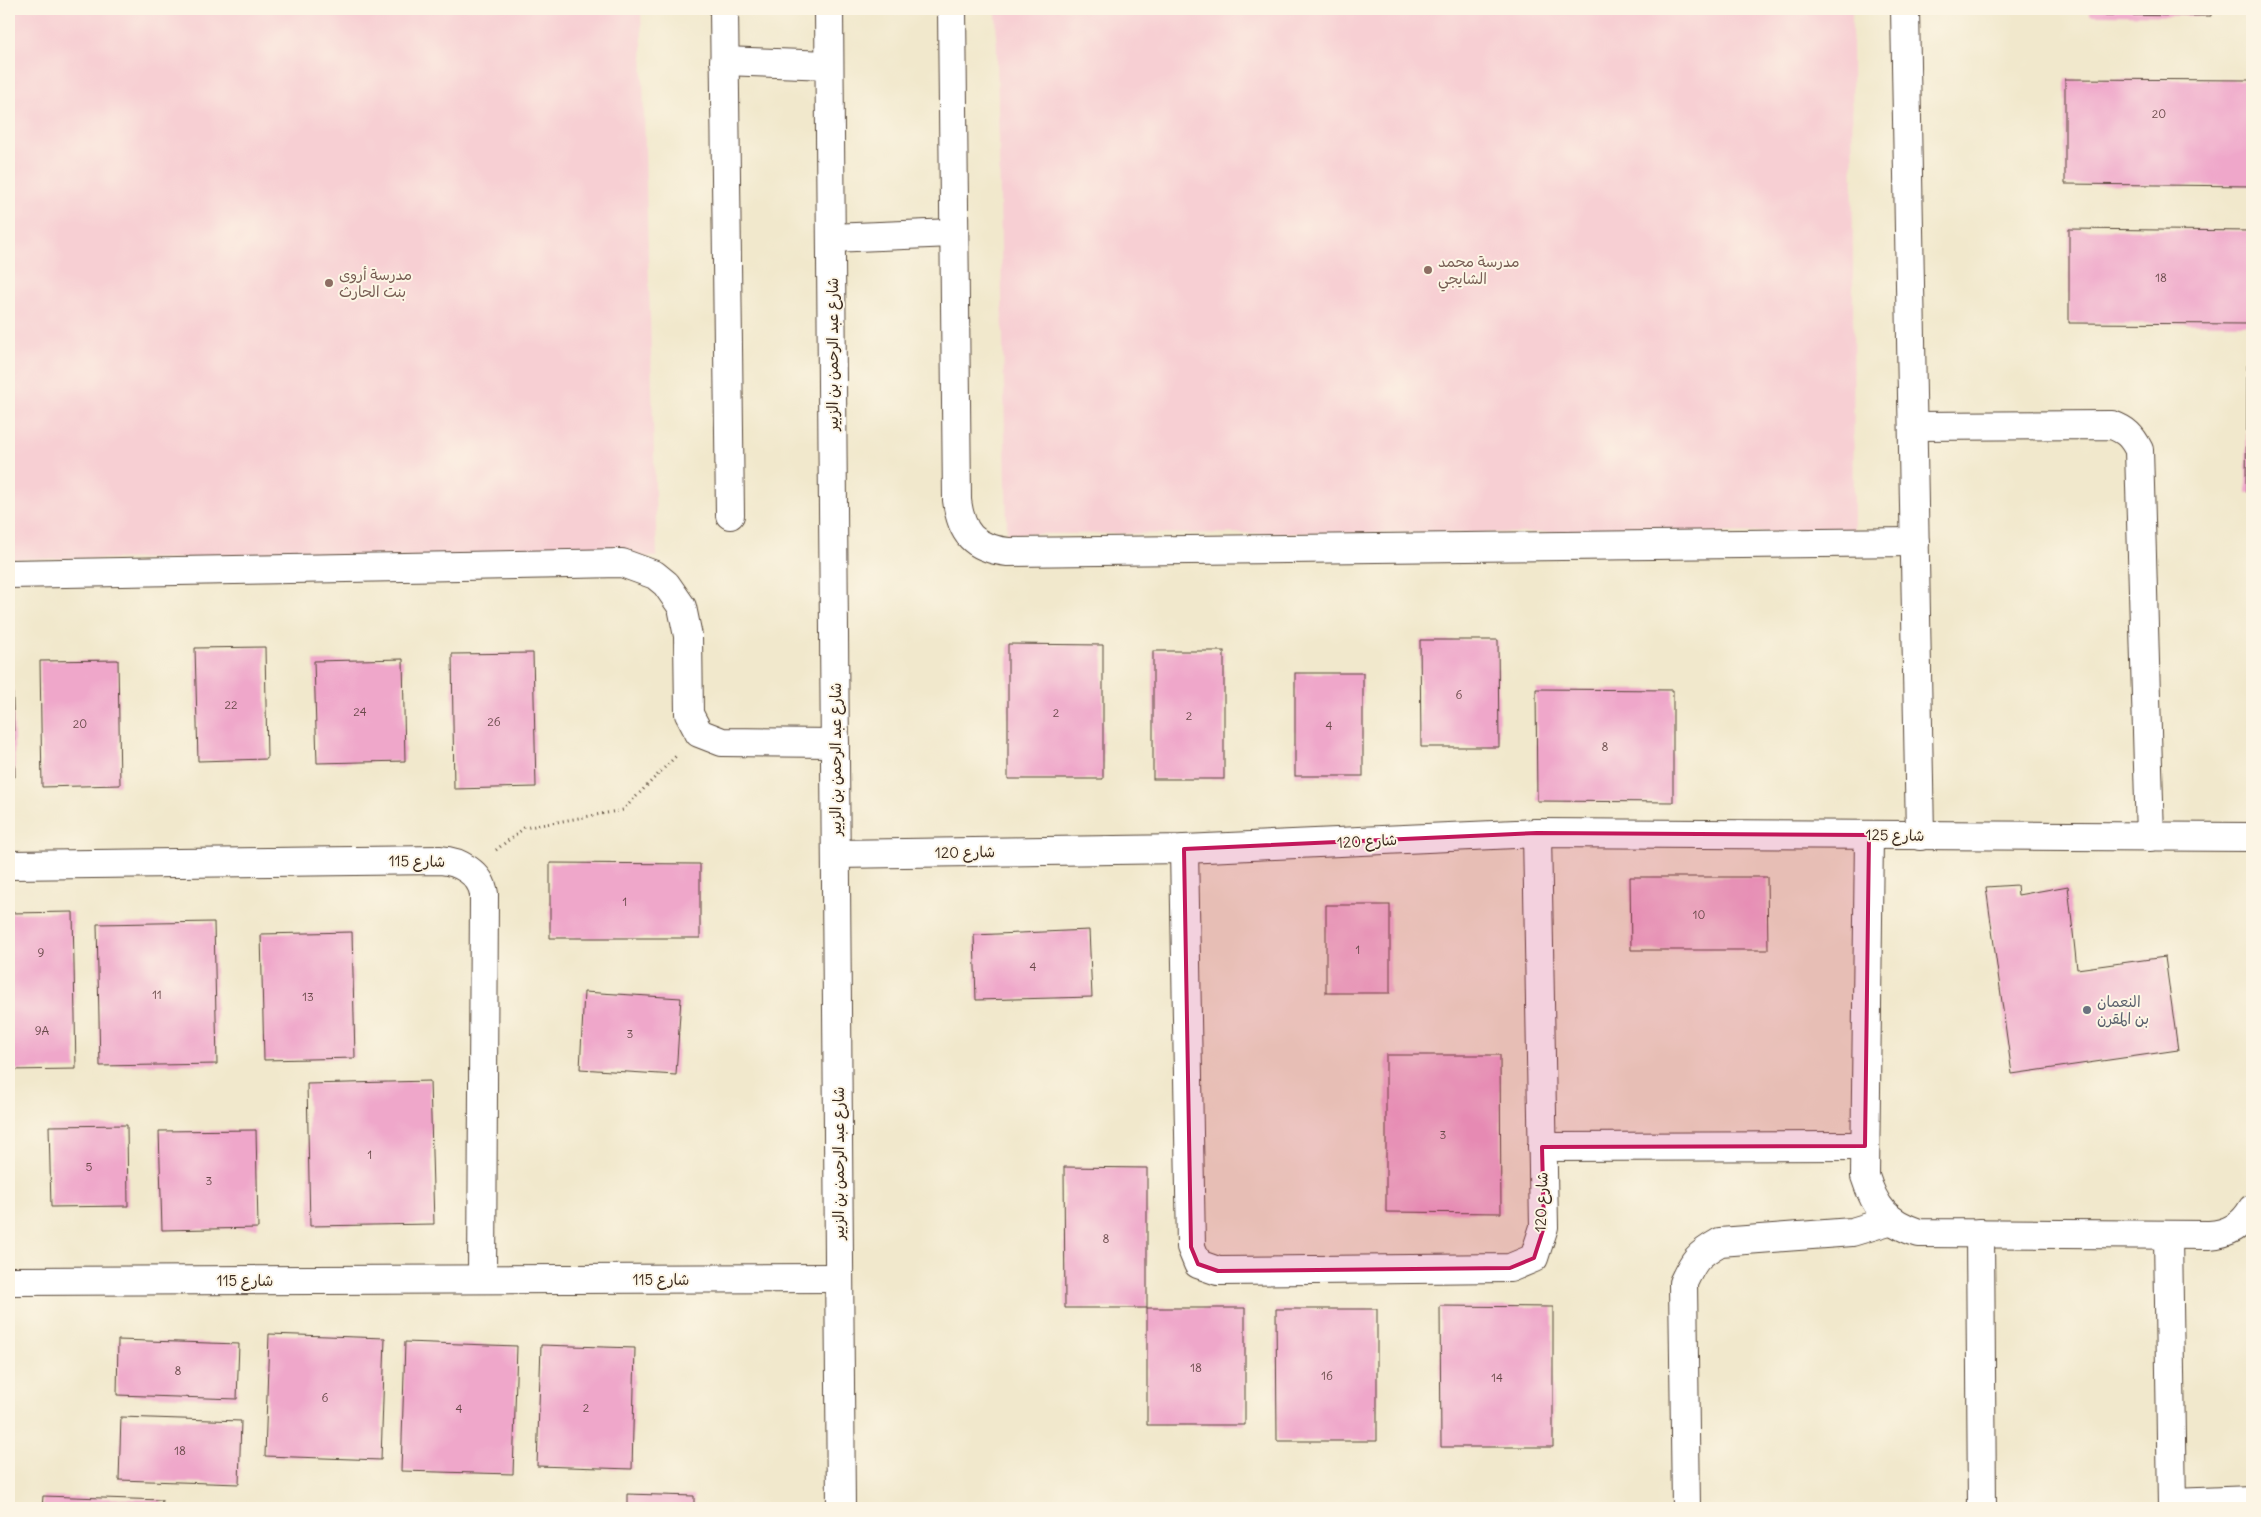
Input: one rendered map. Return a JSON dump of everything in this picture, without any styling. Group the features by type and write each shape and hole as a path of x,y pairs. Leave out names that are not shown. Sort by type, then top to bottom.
{"street":[{"path":"724,9 730,516"},
{"name":"شارع عبد الرحمن بن الزبير","path":"829,9 841,1508"},
{"path":"952,9 953,233 960,519 965,532 995,550 1915,542"},
{"path":"1905,9 1920,836"},
{"path":"724,62 830,65"},
{"path":"831,238 953,233"},
{"path":"1913,426 2112,424 2125,430 2133,437 2139,450 2150,837"},
{"path":"9,574 622,563 655,575 666,584 682,607 688,636 689,714 699,733 722,742 835,743"},
{"name":"شارع 125","path":"1537,832 2252,837"},
{"name":"شارع 120","path":"836,854 1184,849 1537,832 1544,1227 1534,1258 1510,1268 1218,1271 1198,1264 1191,1248 1184,849"},
{"path":"1869,835 1865,1176 1871,1195 1880,1211 1905,1228 1919,1233 2220,1235 2246,1220 2252,1209"},
{"name":"شارع 115","path":"9,865 448,860 469,870"},
{"path":"469,870 480,882 484,894 482,1279"},
{"path":"1542,1147 1865,1146"},
{"path":"1686,1508 1683,1283 1701,1252 1720,1242 1852,1232 1892,1220"},
{"path":"1980,1233 1982,1508"},
{"path":"2168,1235 2172,1506 2252,1500"},
{"name":"شارع 115","path":"9,1281 839,1278"}],"path":[{"path":"469,870 524,828 623,810 699,733"}],"highlighted area":[{"path":"1537,833 1869,835 1865,1146 1542,1147 1544,1227 1534,1258 1510,1268 1218,1271 1198,1264 1191,1247 1184,849"}],"shaded area":[{"name":"مدرسة أروى بنت الحارث","path":"9,9 641,9 657,557 9,559"},
{"name":"مدرسة محمد الشايجي","path":"996,9 1852,9 1854,532 1007,534"}],"building":[{"path":"2089,9 2211,9 2211,16 2089,15"},
{"path":"2065,79 2252,80 2252,186 2065,184"},
{"path":"2069,229 2252,231 2252,324 2069,323"},
{"path":"2247,365 2252,365 2252,493 2246,493"},
{"path":"1420,640 1498,640 1499,747 1421,747"},
{"path":"1008,644 1103,645 1103,779 1008,779"},
{"path":"265,647 267,759 198,761 195,648"},
{"path":"1153,651 1224,651 1224,779 1153,779"},
{"path":"533,653 536,787 454,789 452,654"},
{"path":"403,659 405,761 317,763 314,661"},
{"path":"118,660 120,785 42,787 40,661"},
{"path":"9,664 12,664 15,777 9,777"},
{"path":"1295,673 1363,673 1363,776 1295,776"},
{"path":"1536,689 1673,690 1673,802 1537,801"},
{"path":"550,863 700,864 700,938 550,938"},
{"path":"1630,877 1767,877 1768,950 1631,950"},
{"name":"النعمان بن المقرن","path":"2017,885 2018,895 2068,886 2077,969 2165,957 2178,1050 2012,1074 1986,887"},
{"path":"1326,905 1390,905 1390,993 1326,993"},
{"path":"73,912 76,1069 9,1070 9,913"},
{"path":"214,922 217,1064 100,1066 97,924"},
{"path":"1089,930 1092,997 976,1000 974,935"},
{"path":"352,932 355,1058 264,1060 261,934"},
{"path":"584,992 681,998 676,1075 580,1069"},
{"path":"1386,1055 1500,1055 1501,1213 1386,1212"},
{"path":"430,1081 434,1224 310,1226 307,1084"},
{"path":"127,1125 128,1206 51,1207 49,1126"},
{"path":"256,1130 258,1228 162,1230 159,1131"},
{"path":"1064,1167 1147,1168 1147,1308 1065,1308"},
{"path":"1440,1306 1553,1307 1553,1447 1441,1447"},
{"path":"1147,1308 1245,1308 1245,1425 1147,1425"},
{"path":"1276,1309 1377,1309 1377,1441 1277,1441"},
{"path":"269,1334 385,1338 381,1460 265,1456"},
{"path":"118,1340 239,1344 237,1399 117,1395"},
{"path":"405,1342 517,1346 513,1474 401,1471"},
{"path":"541,1345 635,1348 632,1469 537,1466"},
{"path":"121,1417 241,1421 239,1484 119,1480"},
{"path":"627,1494 694,1496 694,1508 627,1508"},
{"path":"43,1496 162,1500 161,1508 42,1508"},
{"path":"1410,1503 1483,1506 1482,1508 1410,1508"}],"place":[{"name":"مدرسة محمد الشايجي","path":"1428,270"},
{"name":"مدرسة أروى بنت الحارث","path":"329,283"},
{"name":"النعمان بن المقرن","path":"2087,1010"}]}
